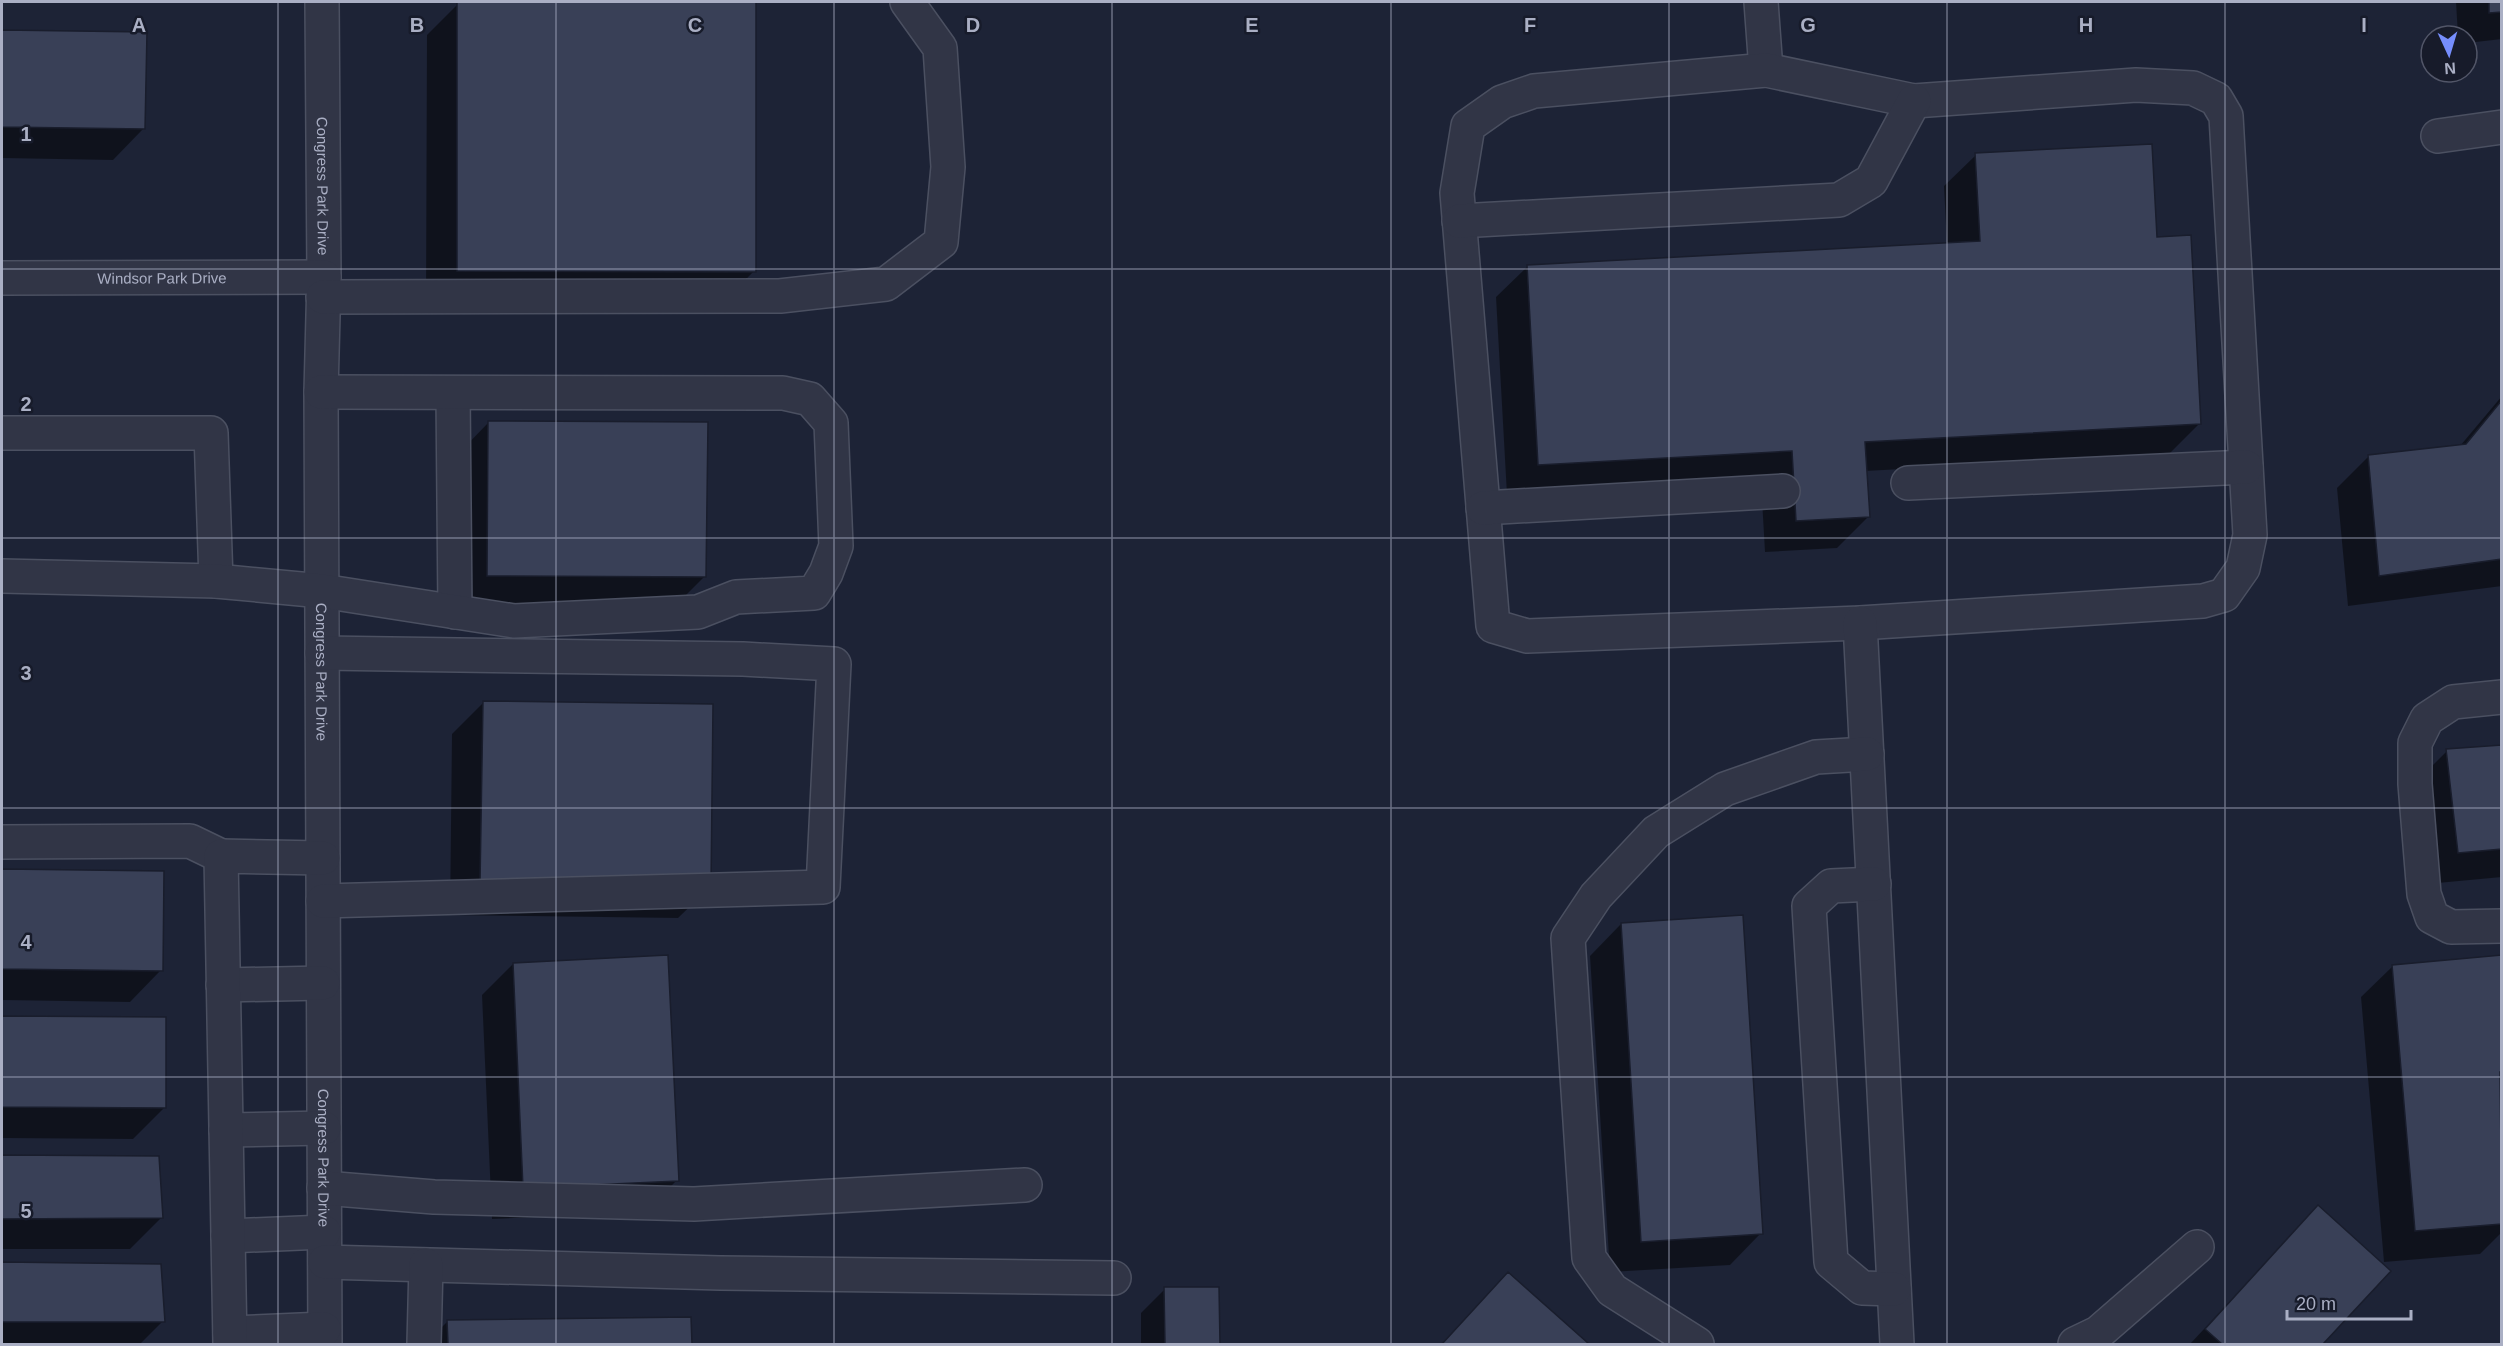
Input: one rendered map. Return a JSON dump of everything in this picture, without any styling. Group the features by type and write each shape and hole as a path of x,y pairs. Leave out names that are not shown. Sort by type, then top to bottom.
{"street":[{"name":"Congress Park Drive","path":"322,2 322,902 325,1337"},
{"name":"Windsor Park Drive","path":"2,278 780,296 886,284 941,242 948,167 940,48 907,2"},
{"path":"1761,2 1766,70"},
{"path":"1766,70 1914,101 2136,85 2193,88 2216,99 2226,116 2250,534 2243,568 2224,595 2203,601 1860,623 1527,636 1493,626 1457,193 1468,126 1502,102 1534,91 1766,70"},
{"path":"1459,221 1839,200 1871,181 1914,101"},
{"path":"2438,136 2502,127"},
{"path":"2,576 216,581 322,591 514,621 699,612 736,597 814,593 826,573 836,546 831,423 810,399 783,393 321,392"},
{"path":"453,393 455,612"},
{"path":"2,433 211,433 216,581"},
{"path":"1908,483 2246,467"},
{"path":"1484,508 1783,491"},
{"path":"1860,623 1897,1344"},
{"path":"322,653 743,659 834,664 823,887 322,902"},
{"path":"2502,697 2453,702 2427,719 2415,743 2415,784 2424,894 2432,917 2451,927 2502,926"},
{"path":"1697,1344 1612,1290 1589,1258 1568,938 1596,896 1656,832 1725,789 1816,757 1867,754"},
{"path":"2,842 190,840 221,856 323,858"},
{"path":"221,856 230,1339 325,1337"},
{"path":"1874,884 1831,886 1809,906 1831,1262 1862,1288 1894,1289"},
{"path":"223,985 323,983"},
{"path":"226,1130 324,1128"},
{"path":"324,1188 434,1197 694,1204 1025,1185"},
{"path":"228,1236 324,1247 426,1265 720,1273 1114,1278"},
{"path":"2075,1344 2098,1333 2197,1247"},
{"path":"424,1344 426,1265"}],"building":[{"path":"457,2 756,2 756,272 457,271"},
{"path":"2489,2 2502,2 2502,12 2489,13"},
{"path":"2,30 147,32 145,129 2,127"},
{"path":"2152,144 2157,237 2191,235 2201,424 1865,442 1870,517 1796,521 1792,451 1538,465 1527,265 1980,241 1975,153"},
{"path":"2502,400 2502,559 2379,576 2368,455 2466,444"},
{"path":"488,421 708,422 706,577 487,576"},
{"path":"483,701 713,704 711,887 480,884"},
{"path":"2502,745 2502,849 2458,853 2446,749"},
{"path":"2,869 164,871 163,971 2,969"},
{"path":"1743,915 1763,1234 1641,1242 1621,923"},
{"path":"668,955 679,1181 523,1188 513,963"},
{"path":"2502,955 2502,1072 2500,1072 2502,1224 2415,1231 2392,965"},
{"path":"2,1016 166,1017 166,1108 2,1107"},
{"path":"2,1155 159,1156 163,1218 2,1219"},
{"path":"2318,1205 2391,1271 2323,1344 2222,1344 2205,1329"},
{"path":"2,1262 161,1264 165,1322 2,1322"},
{"path":"1508,1272 1589,1344 1442,1344"},
{"path":"1164,1287 1219,1287 1220,1344 1165,1344"},
{"path":"691,1317 692,1344 448,1344 447,1320"}]}
